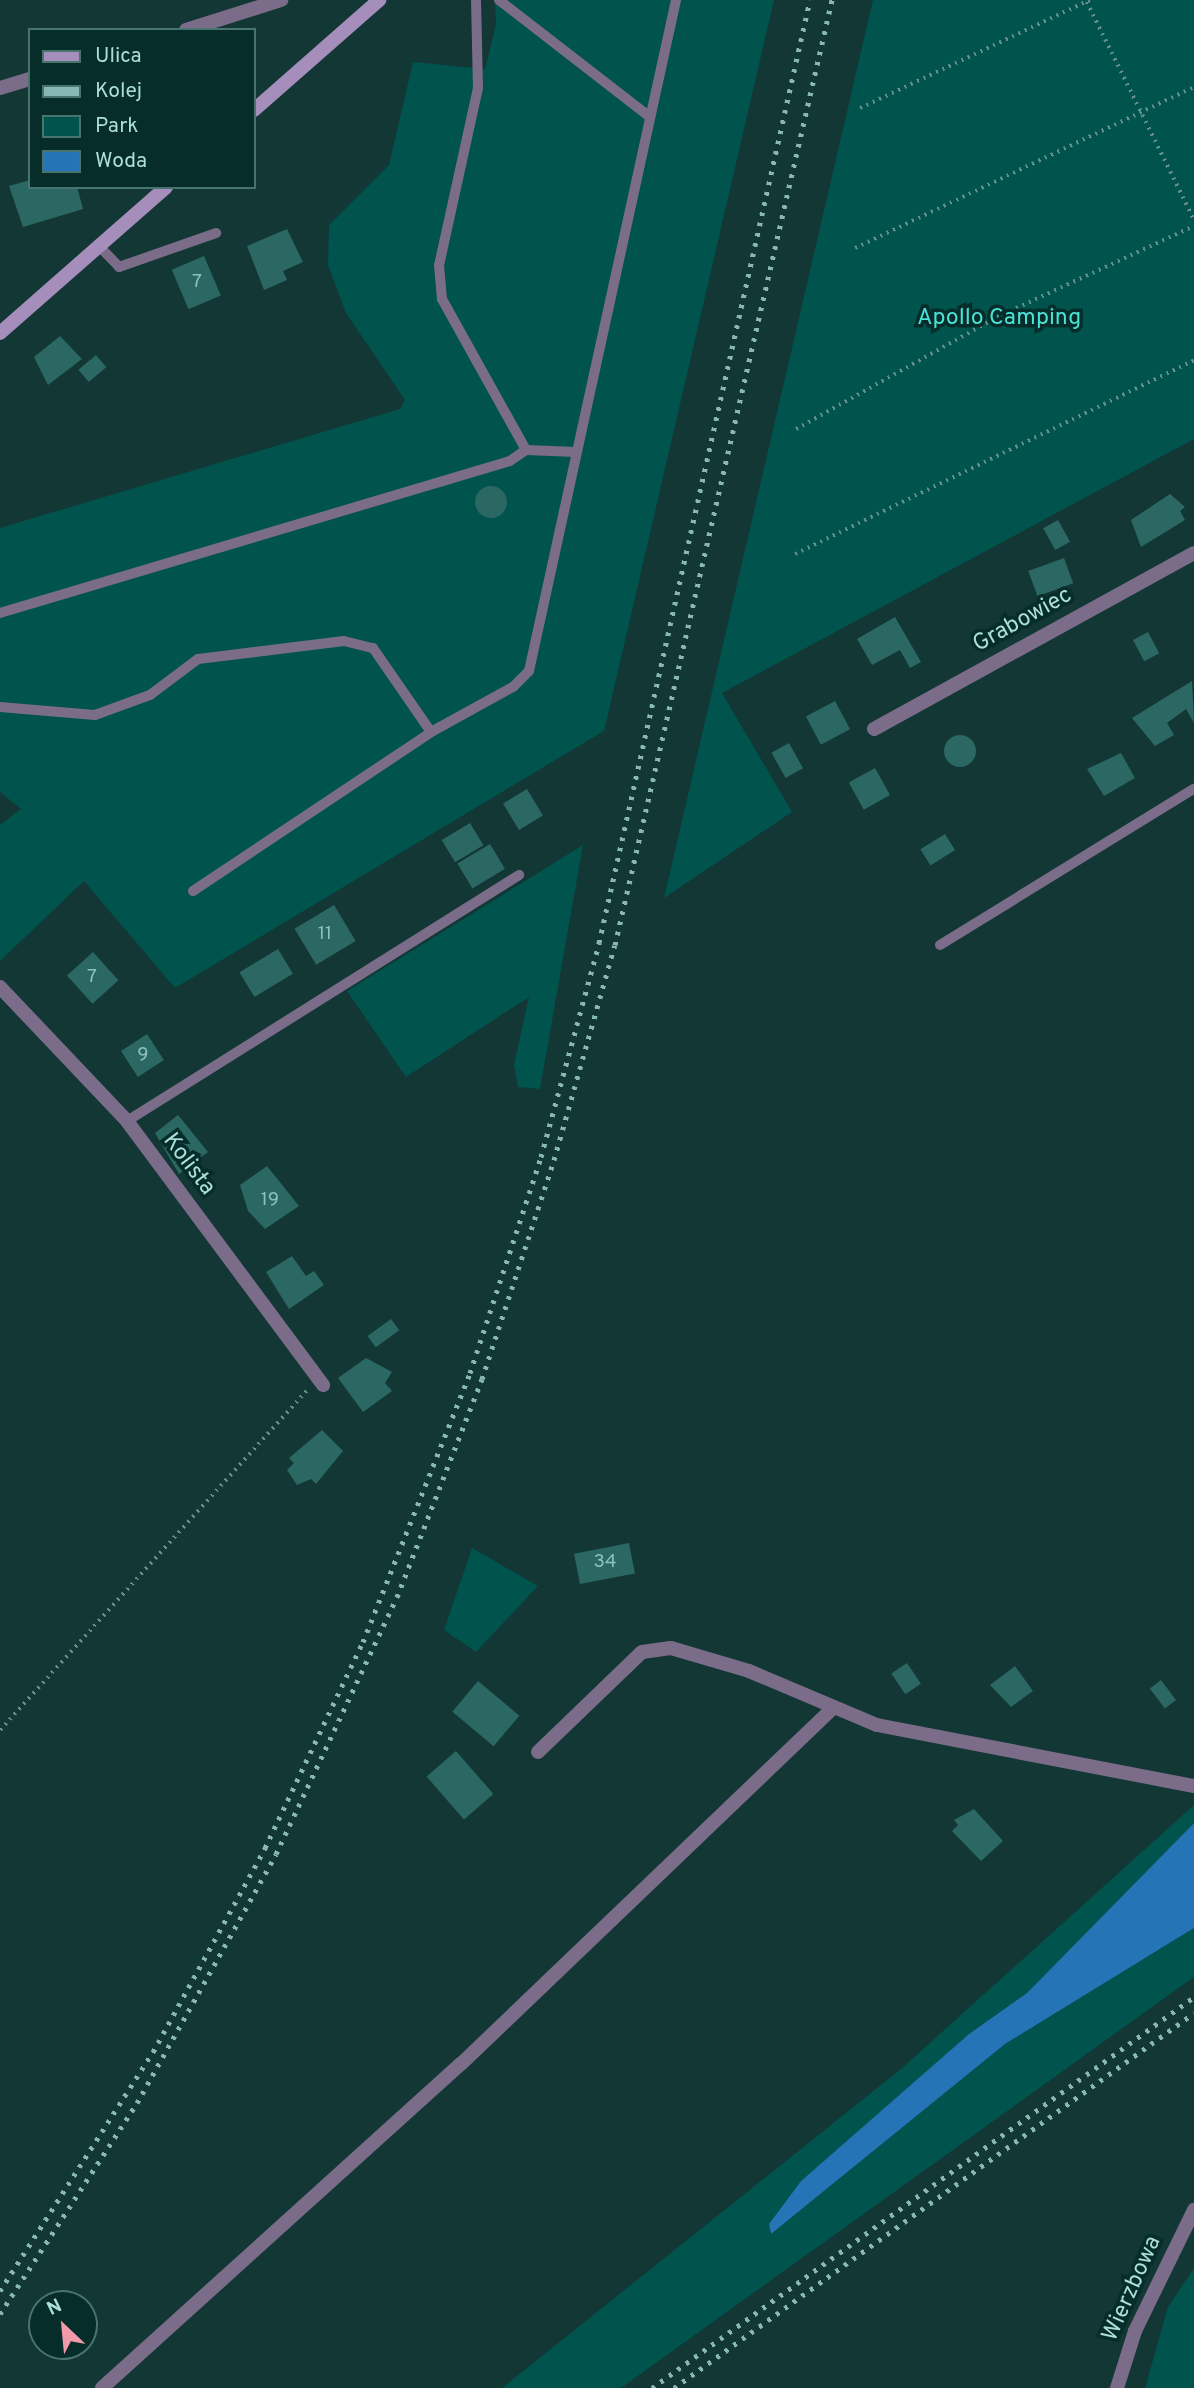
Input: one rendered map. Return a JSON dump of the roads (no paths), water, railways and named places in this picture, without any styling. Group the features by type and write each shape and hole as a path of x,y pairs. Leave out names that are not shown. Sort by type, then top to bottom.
{"street":[{"path":"192,28 281,0"},
{"path":"256,108 379,0"},
{"path":"0,88 28,80"},
{"path":"0,333 164,189"},
{"name":"Grabowiec","path":"874,729 1194,553"},
{"name":"Kolista","path":"0,987 127,1121 321,1381"},
{"path":"538,1752 642,1652 671,1648 834,1707 966,1747 1194,1786"},
{"path":"102,2388 461,2064 834,1707"},
{"name":"Wierzbowa","path":"1117,2388 1135,2331 1194,2210"}],"lane":[{"path":"476,0 478,88 439,265 442,299 526,450"},
{"path":"499,0 650,117"},
{"path":"193,891 431,732 513,687 529,671 676,0"},
{"path":"99,246 119,267 216,233"},
{"path":"0,613 510,461 526,450 576,452"},
{"path":"0,707 95,715 150,695 198,659 344,641 373,648 431,732"},
{"path":"940,945 1194,789"},
{"path":"127,1121 519,875"}],"water":[{"path":"1194,1823 1194,1928 1005,2044 771,2234 769,2224 801,2181 969,2034 1027,1993"}],"railway":[{"path":"0,2291 153,2052 265,1848 363,1642 470,1373 541,1157 599,943 810,0"},
{"path":"0,2314 137,2103 276,1854 397,1597 482,1379 554,1160 615,945 832,0"},
{"path":"652,2388 1194,1997"},
{"path":"674,2388 1194,2013"}],"park label":[{"name":"Apollo Camping","path":"999,319"}]}
